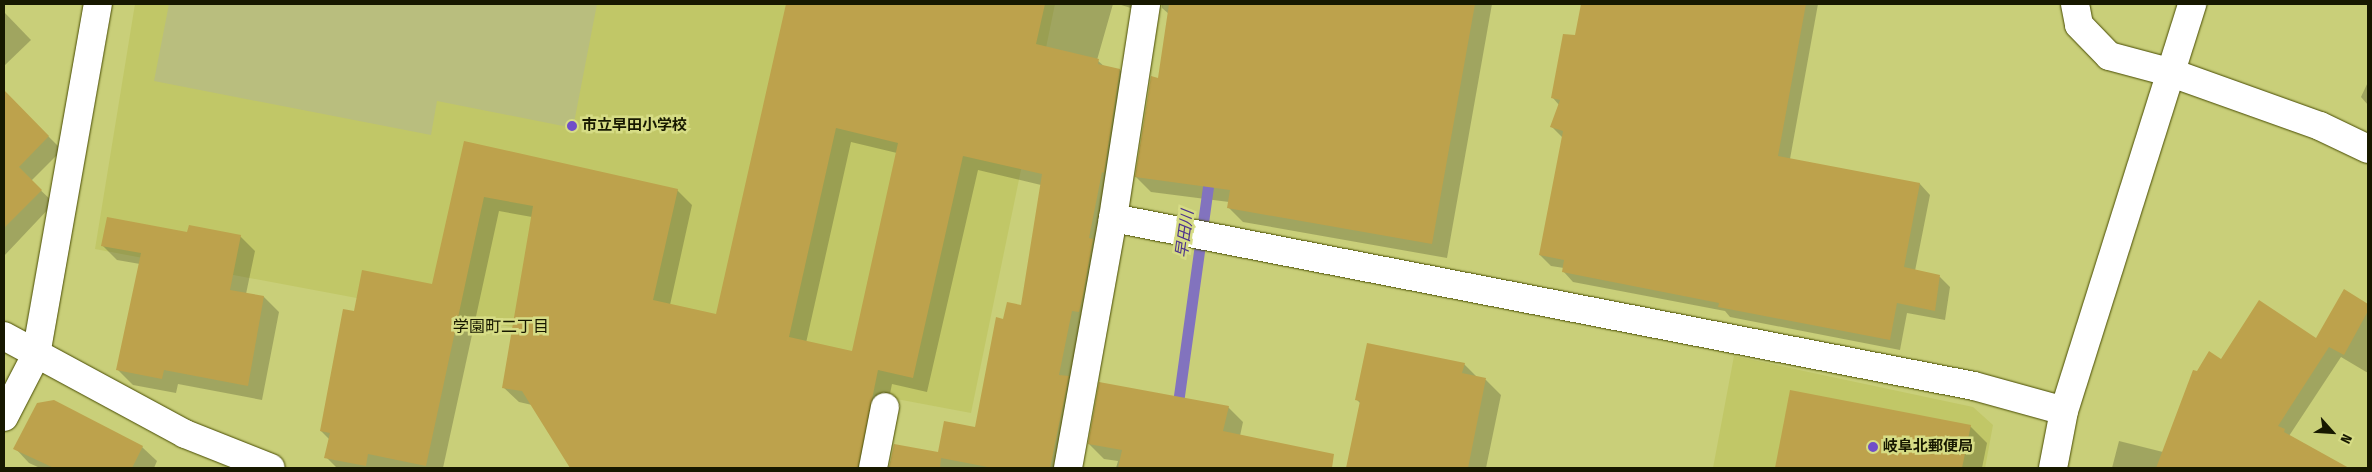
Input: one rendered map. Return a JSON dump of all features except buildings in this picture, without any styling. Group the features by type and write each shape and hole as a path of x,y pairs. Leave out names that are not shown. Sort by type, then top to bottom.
{"street":[{"path":"1068,468 1113,218 1146,4"},
{"path":"2075,4 2079,25 2109,56 2169,72 2320,126 2368,149"},
{"path":"2053,468 2064,411 2169,72 2192,4"},
{"path":"4,417 36,355 95,6"},
{"path":"1113,218 1974,386 2064,411"},
{"path":"4,336 185,434 271,468"},
{"path":"873,468 885,407"}],"shaded area":[{"name":"市立早田小学校","path":"135,4 1055,4 971,413 95,249"},
{"path":"169,4 597,4 573,128 437,101 431,135 154,81"},
{"path":"1734,356 1973,407 1993,425 1985,468 1713,468"}],"waterway":[{"name":"早田川","path":"1177,410 1210,173"}],"place":[{"name":"市立早田小学校","path":"572,126"},
{"name":"岐阜北郵便局","path":"1873,447"}],"district":[{"name":"学園町二丁目","path":"501,327"}]}
